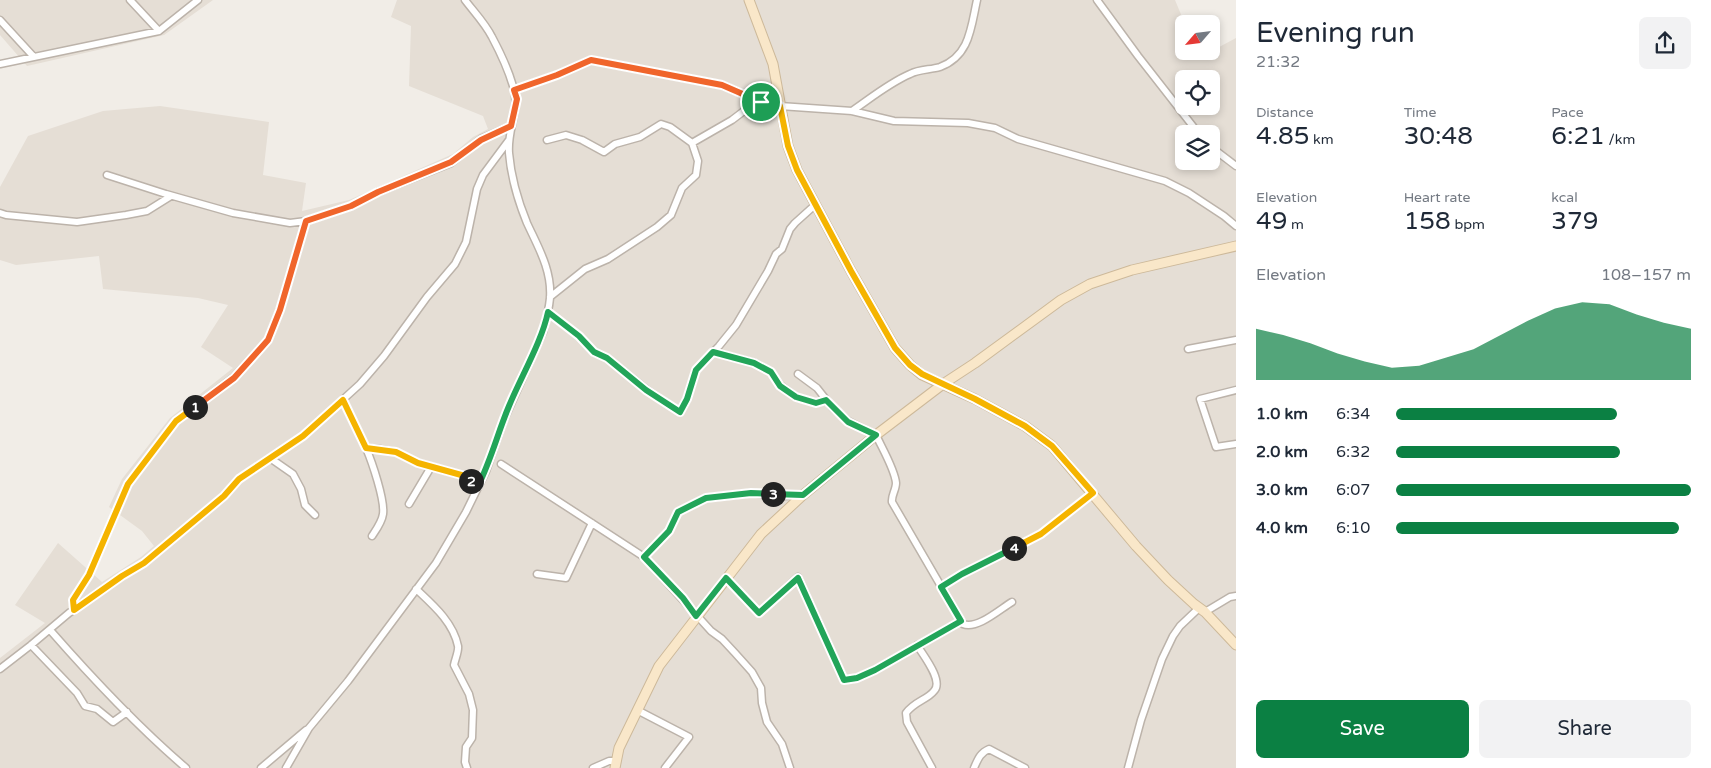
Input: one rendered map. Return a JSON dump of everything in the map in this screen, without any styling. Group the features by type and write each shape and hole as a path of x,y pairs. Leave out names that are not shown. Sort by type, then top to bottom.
{"street":[{"path":"130,0 159,31"},
{"path":"0,64 159,31 198,0"},
{"path":"286,768 309,728 348,681 436,563 466,512 486,471 503,422 543,332 548,312 550,297 543,254 528,224 515,188 509,153 511,126 517,99 492,36 465,0"},
{"path":"749,0 773,64 788,146 797,170 895,348 910,365 922,374 1025,426 1052,446 1136,546 1168,580 1202,610 1236,645"},
{"path":"852,111 900,78 917,70 938,68 954,58 963,50 967,42 977,0"},
{"path":"1097,0 1138,56 1193,125"},
{"path":"0,20 33,56"},
{"path":"514,90 557,75 591,60 722,85 757,100 780,106 852,111 894,121 968,123 995,128 1018,139 1165,181 1189,193 1236,226"},
{"path":"692,143 732,120 757,100"},
{"path":"547,140 566,135 582,140 604,152 615,144 640,137 661,124 670,127 692,143 698,161 696,175 682,188 672,215 608,259 585,269 550,297"},
{"path":"107,175 171,196 233,213 290,223 306,221 351,206 378,192 451,162 481,140 511,126"},
{"path":"0,669 74,610 144,563 224,496 239,479 303,436 360,384 374,369 427,297 455,264 466,242 477,188 483,175 509,140"},
{"path":"1220,154 1236,166"},
{"path":"0,213 77,222 147,210 171,196"},
{"path":"548,312 579,336 594,352 607,358 646,390 680,412 687,399 696,370 736,325 776,254 782,249 790,228 816,205"},
{"path":"74,610 73,600 89,575 128,484 176,421 234,378 268,340 280,310 306,221"},
{"path":"593,768 609,761 615,764 619,748 659,666 761,534 803,495 876,435 943,384 1061,300 1090,284 1132,270 1236,246"},
{"path":"1188,349 1236,340"},
{"path":"713,352 754,363 771,372 780,386 796,397 816,403 826,400"},
{"path":"798,374 816,388 848,422 876,435 896,481 892,502 961,621 968,626 983,622 1012,602"},
{"path":"1236,390 1200,399 1216,446 1236,444"},
{"path":"343,400 366,448 380,490 383,515 379,526 372,536"},
{"path":"366,448 396,452 418,463 465,476 478,486"},
{"path":"270,458 292,474 301,489 305,504 315,515"},
{"path":"501,464 644,557 683,598 696,616 736,653 752,672 762,688 762,703 767,722 782,744 790,768"},
{"path":"409,504 431,467"},
{"path":"644,557 669,531 678,512 706,498 751,493 783,496 803,495"},
{"path":"941,587 962,574 1041,534 1093,493"},
{"path":"537,574 566,578 592,524"},
{"path":"726,578 759,613 798,578 844,680 857,678 875,670 961,621"},
{"path":"416,589 444,616 459,648 454,664 469,694 472,710 472,738 466,748 465,762 467,768"},
{"path":"1128,768 1141,720 1162,660 1173,636 1180,626 1202,610 1236,596"},
{"path":"50,630 79,663 156,742 186,768"},
{"path":"31,645 77,693 85,706 98,709 113,722 127,712"},
{"path":"917,645 937,678 937,684 935,691 912,706 906,713 907,722 932,768"},
{"path":"637,710 689,737 665,768"},
{"path":"261,768 309,728"},
{"path":"974,768 978,758 989,749 1025,768"}],"shaded area":[{"path":"0,0 213,0 164,35 27,66 0,35"},
{"path":"397,0 1175,0 1181,15 1175,15 1175,60 1220,60 1220,47 1236,38 1236,768 0,768 0,658 45,623 15,605 58,543 102,582 141,557 154,546 142,531 109,507 122,479 170,418 233,368 201,347 228,305 198,298 103,289 99,256 16,265 0,260 0,187 28,136 103,111 160,106 269,122 263,175 306,183 302,211 349,200 453,154 473,137 488,129 483,116 409,86 411,26 391,17"}],"route":[{"path":"591,60 722,85 761,102 780,106 788,146 797,170 895,348 910,365 922,374 975,399 1025,426 1052,446 1093,493 1041,534 962,574 941,587 961,621 875,670 857,678 844,680 820,623 798,578 759,613 726,578 696,616 683,598 644,557 661,537 669,531 678,512 706,498 717,496 751,493 783,496 803,495 876,435 848,422 826,400 816,403 796,397 780,386 771,372 754,363 713,352 696,370 687,399 680,412 646,390 607,358 594,352 579,336 548,312 543,332 523,374 503,422 486,471 478,486 465,476 418,463 396,452 366,448 343,400 298,440 239,479 224,496 144,563 74,610 73,600 89,575 128,484 176,421 234,378 268,340 280,310 306,221 351,206 378,192 451,162 481,140 511,126 517,99 514,90 557,75 591,60"}]}
